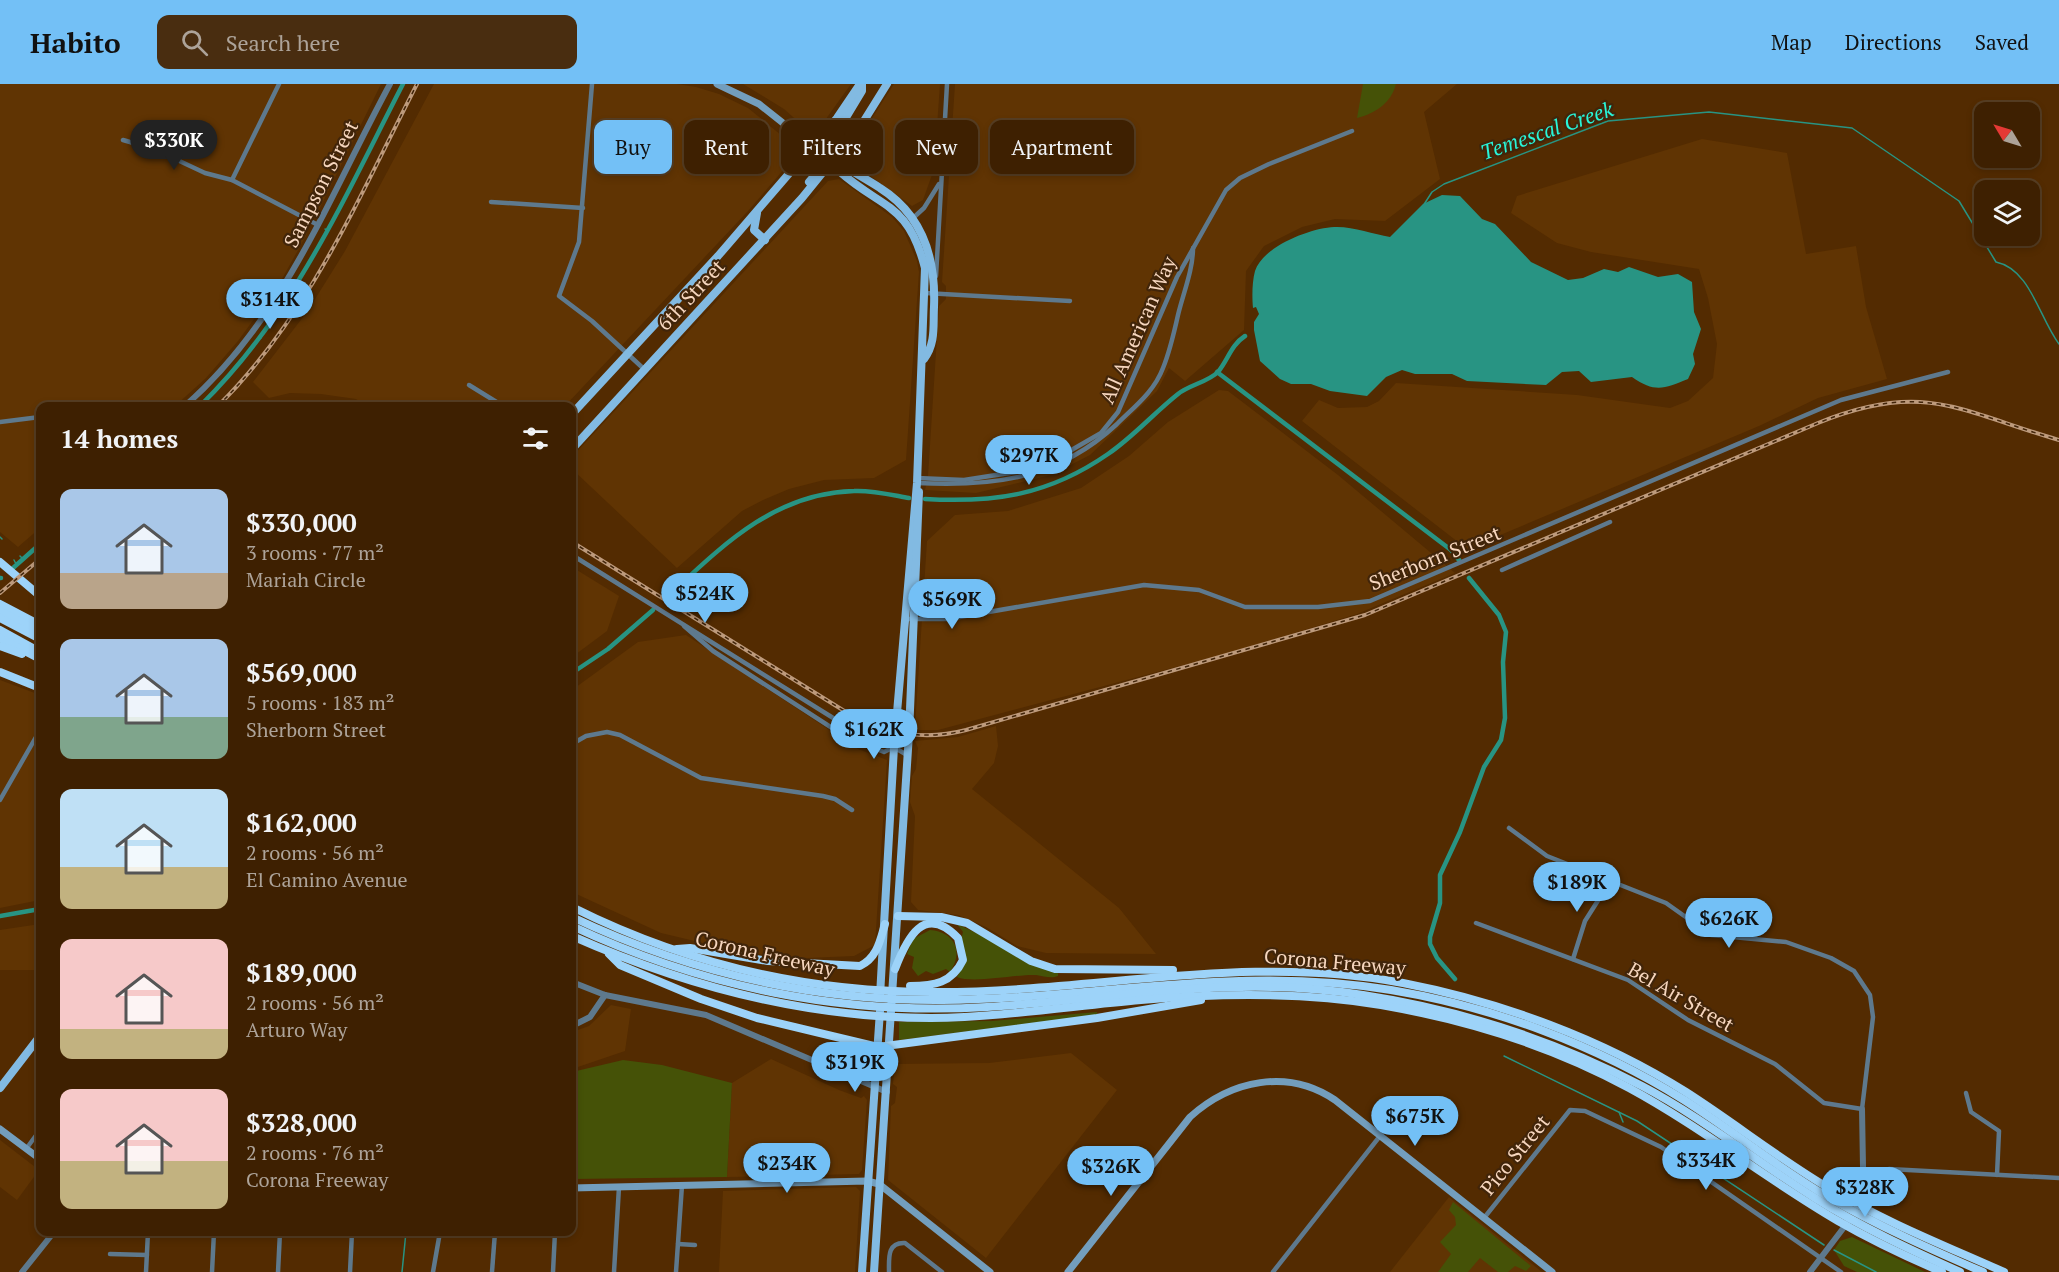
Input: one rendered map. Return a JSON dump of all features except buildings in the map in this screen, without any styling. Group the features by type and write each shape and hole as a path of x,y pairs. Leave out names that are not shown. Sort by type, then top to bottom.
{"highway":[{"path":"0,562 36,594"},
{"path":"0,570 36,594"},
{"path":"0,604 36,629"},
{"path":"0,611 36,624"},
{"path":"0,618 36,637"},
{"path":"0,624 36,643"},
{"path":"0,630 36,650"},
{"path":"0,638 5,646 36,658"},
{"path":"0,672 36,686"},
{"name":"Corona Freeway","path":"576,909 615,928 670,949 775,978 812,985 854,989 952,992 1194,973 1290,970 1383,979 1518,1014 1587,1041 1684,1091 1842,1209 1864,1222"},
{"path":"898,916 940,917 967,923 1031,961 1055,969 1163,969 1194,973"},
{"path":"576,919 656,953 707,970 776,986 856,996 945,1000 1191,981 1300,980 1395,990 1450,1002 1537,1029 1587,1041"},
{"path":"670,949 690,948 768,961 860,966 870,962 877,950 885,924"},
{"path":"854,989 943,983 959,969 963,960 962,948 951,931 939,925 926,925 914,931 905,941 895,972"},
{"path":"576,928 636,954 698,975 781,996 869,1006 966,1008 1152,991 1265,986 1365,995 1494,1024 1564,1049 1666,1099 1772,1170"},
{"name":"Corona Freeway","path":"576,938 672,976 802,1007 866,1015 931,1018 1219,996 1294,995 1353,1001 1414,1011 1517,1039 1586,1066 1667,1110 1729,1150 1842,1209 1942,1272"},
{"path":"604,950 620,965 701,999 757,1018 890,1047 1097,1018 1186,1004 1219,996"},
{"path":"1365,995 1414,1011"},
{"path":"1537,1029 1602,1056 1651,1081 1842,1209"},
{"path":"1729,1150 1772,1170 1842,1209"},
{"path":"1879,1216 1920,1244"},
{"name":"Corona Freeway","path":"1864,1222 1879,1216 2004,1272"},
{"path":"1864,1222 1983,1272"},
{"path":"1864,1222 1960,1272"}],"main road":[{"path":"717,84 759,104 781,121"},
{"path":"844,120 862,91 861,84"},
{"name":"6th Street","path":"833,120 861,84"},
{"path":"864,120 887,84"},
{"name":"6th Street","path":"576,410 788,174"},
{"path":"784,218 793,201 813,174"},
{"name":"6th Street","path":"576,445 765,240 822,174"},
{"path":"842,174 910,221 923,258 925,293 921,345 924,359 911,619 907,755 891,1036 874,1272"},
{"path":"856,174 873,186 878,186"},
{"path":"863,174 878,186 910,221 928,246 933,268 934,293 932,348 924,359"},
{"path":"758,209 754,220 754,230 765,240"},
{"path":"862,1272 878,1043 894,747 911,619"},
{"path":"885,924 898,916"},
{"path":"0,1088 36,1041"},
{"path":"1068,1272 1190,1116 1204,1104 1225,1092 1267,1081 1304,1085 1332,1098 1552,1272"},
{"path":"0,1129 36,1156"},
{"path":"576,1188 867,1181 879,1184 990,1272"}],"street":[{"path":"232,180 279,84"},
{"name":"Sampson Street","path":"189,402 223,369 260,324 288,282 390,84"},
{"path":"592,84 583,208 575,257 559,296 588,318 645,370"},
{"path":"934,293 947,84"},
{"name":"All American Way","path":"917,484 964,480 1022,471 1068,452 1101,433 1118,412 1193,246 1226,190 1240,178 1269,164 1352,131"},
{"path":"123,140 154,149 205,173 232,180 318,225"},
{"path":"910,221 930,201 940,181"},
{"path":"491,202 583,208"},
{"name":"All American Way","path":"917,484 981,484 1017,478 1053,465 1090,446 1118,422 1149,393 1163,370 1193,255 1193,246"},
{"path":"925,293 1070,301"},
{"name":"Sherborn Street","path":"911,619 948,619 1144,585 1199,590 1245,607 1318,607 1370,601 1841,400 1948,372"},
{"path":"469,385 497,402"},
{"path":"0,422 36,418"},
{"path":"1502,570 1610,522"},
{"path":"576,557 647,600 684,626 713,651 846,737 884,752 894,747"},
{"path":"684,626 846,726 907,755"},
{"path":"576,742 595,733 620,735 701,778 823,795 835,799 852,810"},
{"path":"0,800 36,737"},
{"path":"1509,828 1547,856 1666,903 1711,934 1786,942 1831,958 1854,971 1870,995 1873,1017 1862,1109 1863,1167 1858,1202 1853,1215 1810,1272"},
{"path":"1573,959 1585,921 1611,880"},
{"name":"Bel Air Street","path":"1476,923 1639,986 1682,1017 1787,1072 1824,1103 1836,1107 1862,1109"},
{"path":"576,984 605,995 706,1015 875,1089 887,1092"},
{"path":"576,1024 590,1017 605,995"},
{"path":"1966,1093 1971,1112 1998,1131 1997,1175"},
{"name":"Pico Street","path":"1484,1218 1570,1110 1585,1111 1661,1147 1822,1257"},
{"path":"26,1149 36,1135"},
{"path":"1273,1272 1380,1136"},
{"path":"1889,1169 2059,1178"},
{"path":"676,1272 682,1185"},
{"path":"614,1272 619,1187"},
{"path":"22,1272 51,1236"},
{"path":"146,1272 148,1236"},
{"path":"212,1272 214,1236"},
{"path":"278,1272 280,1236"},
{"path":"350,1272 352,1236"},
{"path":"434,1272 439,1236"},
{"path":"492,1272 495,1236"},
{"path":"553,1272 555,1236"},
{"path":"888,1272 889,1251 895,1244 905,1243 942,1272"},
{"path":"678,1244 695,1245"},
{"path":"110,1254 147,1255"},
{"path":"1822,1257 1840,1272"}],"shaded area":[{"path":"0,84 381,84 318,212 312,214 305,226 307,234 278,286 238,341 206,378 179,402 36,402 36,531 18,547 0,532"},
{"path":"434,84 677,84 719,94 748,108 763,120 684,120 684,174 769,174 769,125 781,135 781,173 748,211 569,402 361,402 356,399 321,394 290,393 269,398 253,382 307,312 345,251"},
{"path":"743,84 851,84 825,120 796,120 784,109"},
{"path":"894,84 940,84 937,120 895,120 895,174 932,174 923,200 912,206 868,174 883,174 883,120 871,120"},
{"path":"955,84 1457,84 1424,112 1440,179 1385,221 1335,219 1302,227 1264,246 1246,271 1244,330 1185,381 1169,368 1157,391 1090,455 1051,475 976,493 925,490 928,476 939,306 946,299 946,286 942,282 949,174 978,174 978,120 953,120"},
{"path":"1702,139 1787,153 1806,254 1856,246 1866,307 1887,379 1818,398 1759,426 1467,549 1302,421 1319,400 1338,408 1367,407 1379,401 1396,383 1577,395 1670,408 1688,401 1713,378 1717,344 1708,298 1699,269 1591,252 1557,243 1511,213 1517,196"},
{"path":"839,179 892,217 904,231 917,261 919,272 906,460 874,478 824,480 789,489 763,500 742,511 677,568 576,473 576,453 828,181"},
{"path":"1219,390 1228,391 1338,475 1455,573 1357,614 1221,655 938,730 918,730 915,727 927,541 955,515 1008,511 1081,488 1129,456 1168,422"},
{"path":"576,569 619,596 607,631 576,654"},
{"path":"686,635 858,749 887,760 875,945 854,956 807,958 745,953 661,933 576,894 576,687 638,642"},
{"path":"0,680 36,694 36,901 0,908"},
{"path":"996,726 998,746 994,763 972,789 1119,908 1156,954 1046,953 1017,946 986,927 958,915 918,910 911,902 915,816 910,802 912,776 916,769 918,748 915,741 958,737"},
{"path":"36,925 36,970 0,970 0,930"},
{"path":"611,1005 631,1009 625,1051 576,1068 576,1031 589,1026"},
{"path":"1071,1053 1117,1090 986,1258 888,1180 891,1106 895,1103 897,1087 893,1084 895,1064 989,1063"},
{"path":"771,1059 839,1090 861,1098 864,1096 867,1100 862,1170 859,1174 727,1177 732,1083"},
{"path":"0,1140 36,1168 36,1174 17,1200 0,1187"},
{"path":"856,1187 860,1191 855,1272 719,1272 723,1191"},
{"path":"1449,1197 1542,1272 1390,1272"}],"green space":[{"path":"1363,84 1396,84 1394,91 1382,106 1357,118"},
{"path":"957,924 1058,971 1058,976 1028,975 973,980 957,977 964,956 963,932"},
{"path":"930,930 946,935 955,944 954,965 950,972 946,969 933,974 926,971 918,976 912,968 914,957 907,954 913,939"},
{"path":"1097,1012 1097,1015 899,1040 899,1022 992,1021"},
{"path":"623,1060 662,1065 732,1083 727,1177 576,1179 576,1071"},
{"path":"1453,1202 1531,1266 1526,1271 1515,1266 1508,1272 1498,1272 1480,1258 1468,1272 1438,1272 1451,1254 1440,1242 1456,1225 1455,1217 1449,1210"},
{"path":"1852,1237 1925,1272 1857,1272 1844,1266 1834,1250 1840,1241"}],"water":[{"path":"1442,195 1460,196 1482,219 1495,224 1531,262 1568,280 1583,278 1604,269 1618,272 1629,267 1658,277 1678,274 1692,282 1694,312 1701,329 1693,354 1695,364 1688,379 1660,388 1647,385 1632,377 1591,382 1579,371 1562,372 1546,385 1467,381 1452,374 1415,374 1402,370 1386,377 1367,396 1330,391 1311,384 1291,384 1280,379 1260,361 1254,330 1254,322 1259,314 1256,307 1253,308 1252,294 1255,271 1267,254 1289,240 1324,228 1348,228 1390,237 1423,204"}],"waterway":[{"path":"204,402 233,371 290,294 337,213 403,84"},
{"name":"Temescal Creek","path":"1423,206 1432,192 1444,184 1608,121 1709,112 1852,128 1959,201 1996,262 2008,266 2026,284 2059,344"},
{"path":"925,499 975,499 1021,493 1064,479 1086,468 1135,433 1178,394 1218,372 1233,348 1245,336"},
{"path":"1217,372 1451,550 1459,560"},
{"path":"667,597 729,542 774,512 799,501 825,494 854,491 909,498"},
{"path":"13,568 36,548"},
{"path":"20,556 23,559"},
{"path":"14,560 16,564"},
{"path":"1455,979 1437,958 1430,944 1440,903 1440,875 1460,832 1484,767 1501,740 1505,718 1503,662 1506,632 1499,615 1469,578"},
{"path":"576,670 608,649 653,610"},
{"path":"0,916 36,910"},
{"path":"1504,1056 1637,1121 1824,1245"},
{"path":"1619,1112 1623,1122"},
{"path":"402,1272 406,1236"},
{"path":"1834,1250 1876,1272"}],"railway":[{"path":"222,402 279,334 306,294 353,212 417,84"},
{"path":"576,544 854,717 895,732 938,735 966,730 1365,615 1818,423 1855,410 1886,403 1941,404 2059,440"},
{"path":"0,593 36,562"}]}
